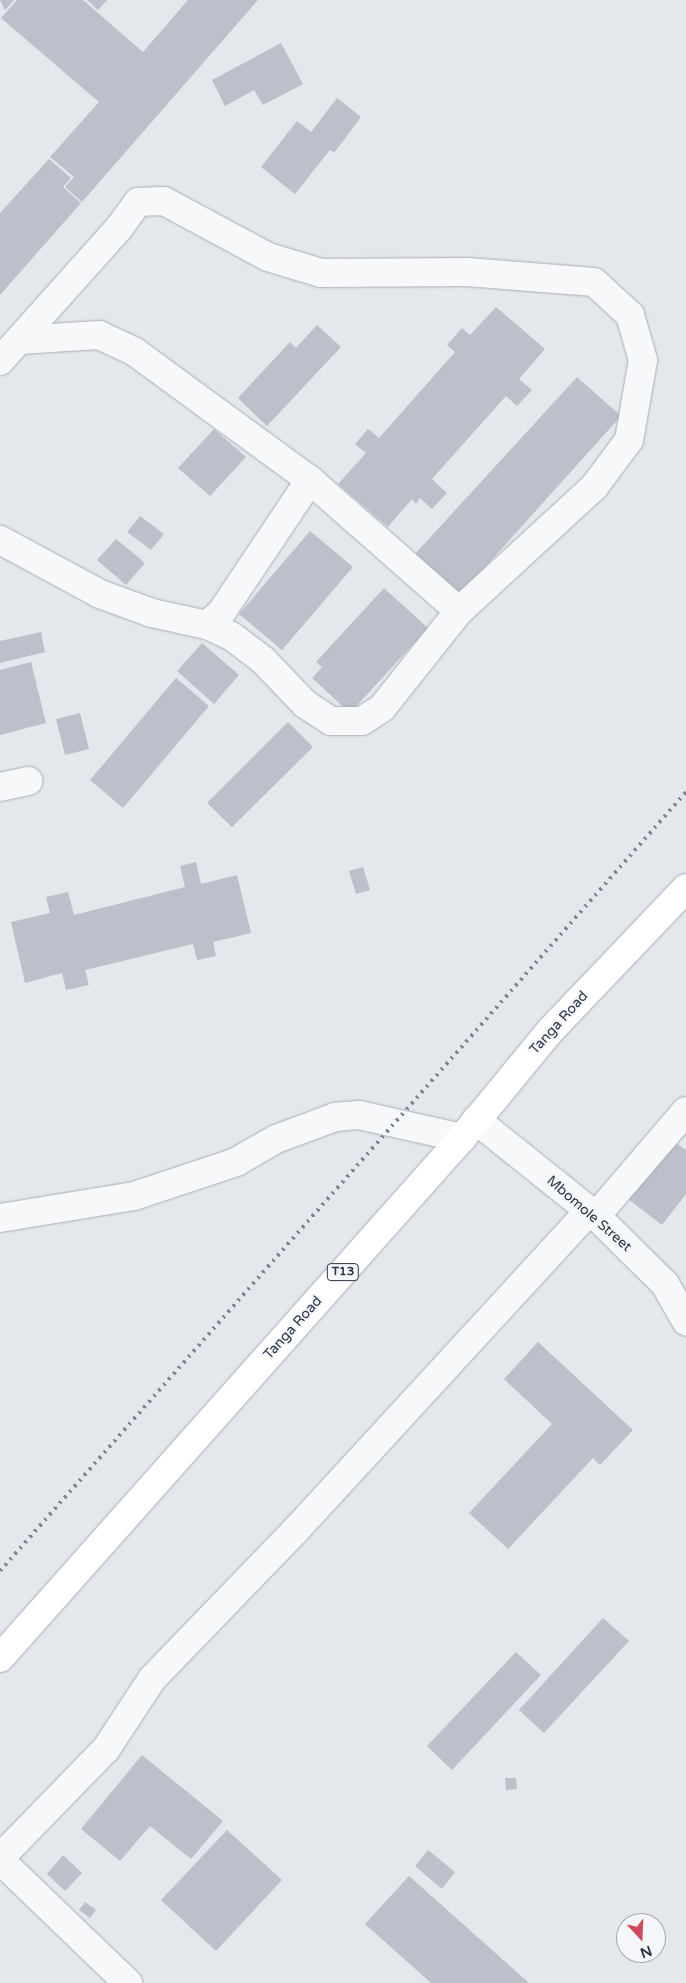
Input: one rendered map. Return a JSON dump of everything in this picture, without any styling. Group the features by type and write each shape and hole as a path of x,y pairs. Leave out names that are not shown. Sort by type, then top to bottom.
{"highway":[{"name":"Tanga Road","path":"0,1658 469,1129 550,1031 686,888"}],"street":[{"path":"0,360 119,228 138,202 164,200 268,257 321,272 467,272 594,282 630,315 643,360 629,440 594,486 459,611 382,708 362,721 331,721 306,704 263,660 231,636 207,625 152,613 100,594 0,540"},
{"path":"19,340 99,336 135,352 310,480 459,611"},
{"path":"207,625 221,614 310,480"},
{"path":"0,787 28,781"},
{"path":"128,1983 0,1859 106,1750 152,1679 295,1531 593,1214 686,1111"},
{"path":"0,1218 143,1193 236,1162 276,1139 335,1117 359,1115 469,1129"},
{"name":"Mbomole Street","path":"469,1129 593,1214 675,1278 686,1321"}],"building":[{"path":"0,0 14,0 5,10"},
{"path":"17,0 83,0 143,52 188,0 258,0 82,202 65,187 74,177 50,157 99,102 1,18"},
{"path":"87,0 107,0 98,10"},
{"path":"281,43 303,84 263,105 254,90 225,106 212,80"},
{"path":"337,98 361,117 334,153 330,150 295,194 261,167 297,121 311,132"},
{"path":"49,159 71,178 63,187 81,203 0,295 0,213"},
{"path":"496,307 545,349 519,379 532,390 517,406 506,396 432,479 447,493 432,509 420,498 416,504 412,499 388,527 338,484 366,453 355,444 368,429 379,438 455,352 447,345 462,328 470,335"},
{"path":"317,325 341,347 267,426 238,398 290,342 296,348"},
{"path":"577,377 621,416 460,595 415,554"},
{"path":"214,429 246,457 210,496 178,468"},
{"path":"140,516 164,534 151,550 127,532"},
{"path":"310,531 353,567 282,650 239,614"},
{"path":"116,539 145,563 126,585 97,560"},
{"path":"384,588 428,628 350,713 312,678 322,667 316,662"},
{"path":"41,632 45,652 0,663 0,641"},
{"path":"202,643 239,675 214,704 177,671"},
{"path":"31,662 46,723 0,735 0,670"},
{"path":"176,678 209,706 123,808 90,780"},
{"path":"80,713 89,749 65,755 56,719"},
{"path":"288,722 313,747 232,827 207,803"},
{"path":"196,862 201,884 237,875 251,933 213,942 216,956 197,960 193,944 85,970 89,985 66,990 62,973 25,983 11,922 50,913 46,897 68,892 74,915 185,887 180,866"},
{"path":"363,867 370,890 356,894 349,871"},
{"path":"672,1140 686,1150 686,1194 662,1225 627,1198"},
{"path":"538,1342 633,1430 600,1465 593,1458 508,1549 469,1513 552,1424 504,1379"},
{"path":"603,1618 629,1641 544,1733 519,1710"},
{"path":"516,1652 541,1675 452,1770 427,1746"},
{"path":"142,1755 223,1821 191,1859 150,1826 120,1861 81,1829"},
{"path":"505,1778 516,1778 517,1789 506,1790"},
{"path":"227,1830 282,1880 216,1951 161,1900"},
{"path":"428,1850 455,1872 442,1889 415,1866"},
{"path":"63,1855 82,1873 65,1891 47,1874"},
{"path":"409,1876 529,1983 431,1983 365,1924"},
{"path":"85,1902 96,1910 90,1918 79,1910"}],"railway":[{"path":"0,1571 686,792"}]}
